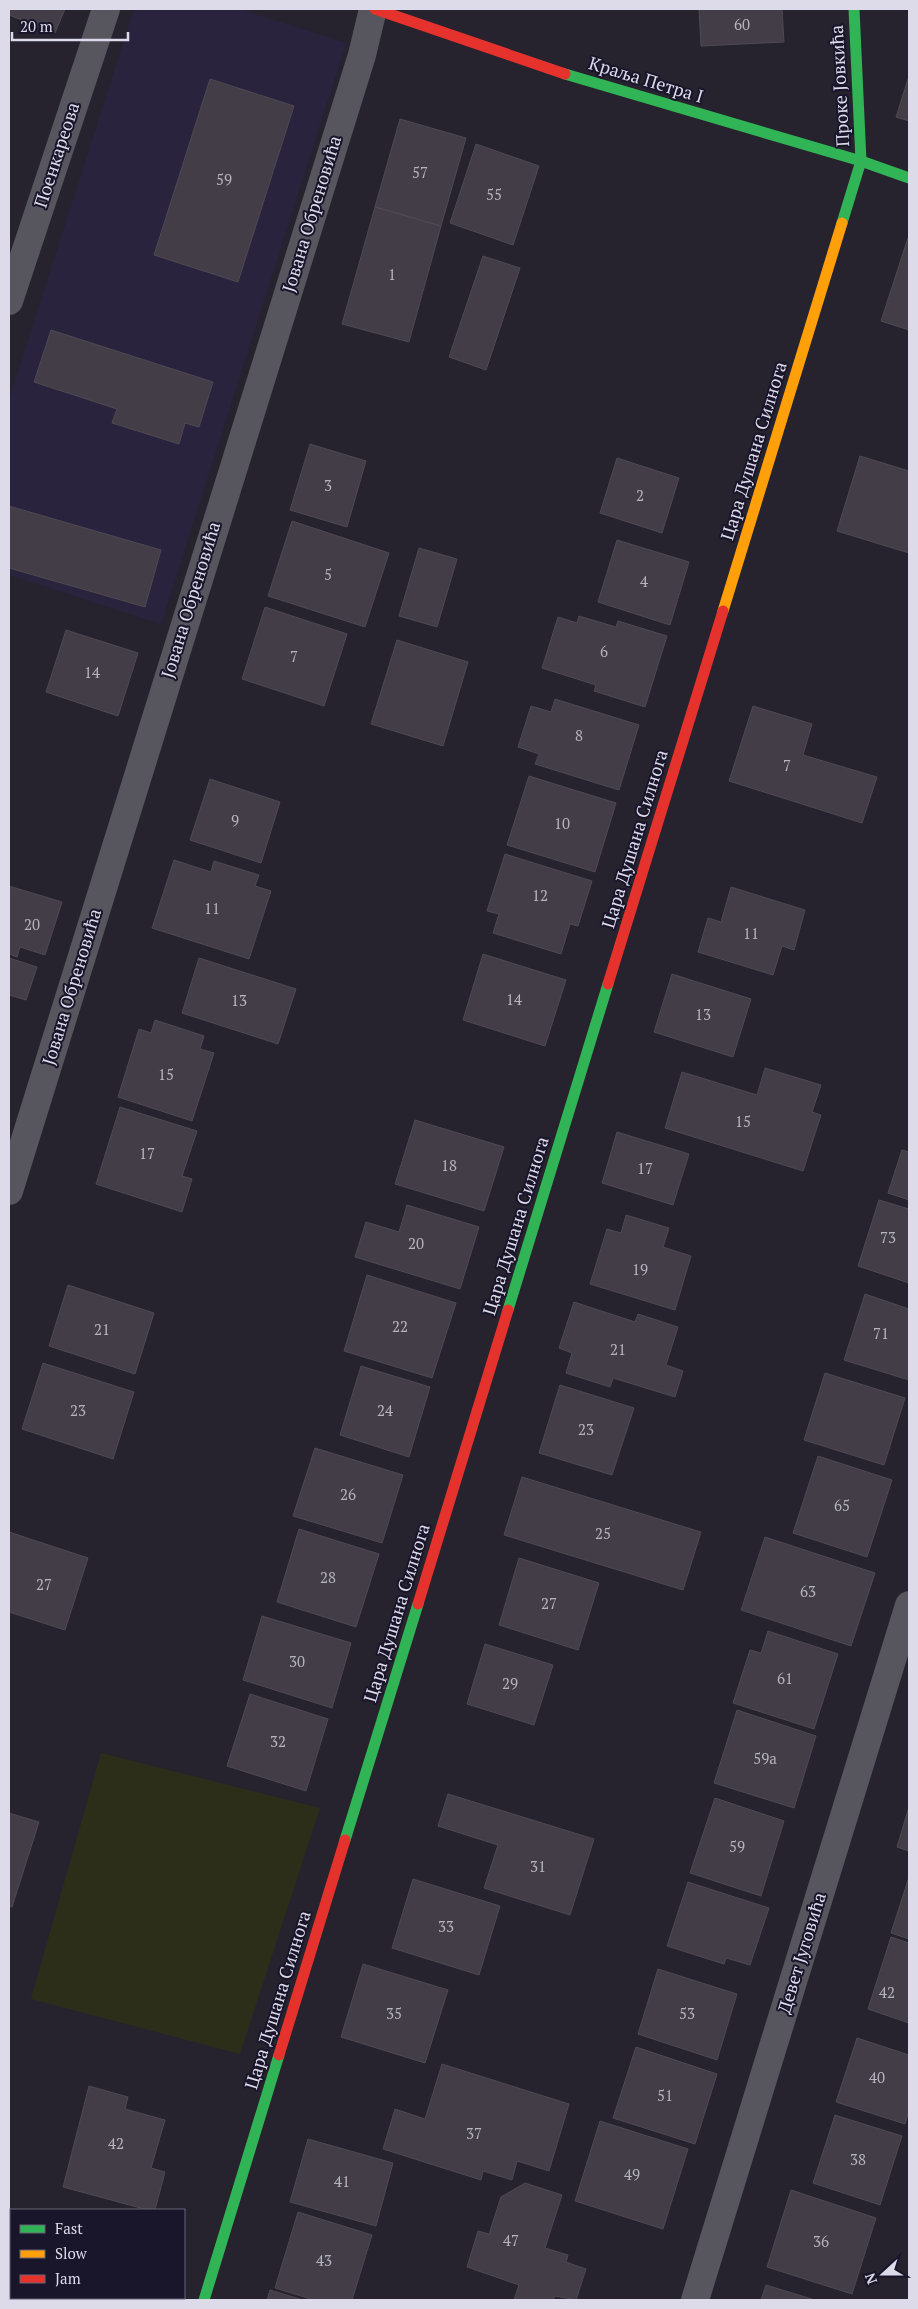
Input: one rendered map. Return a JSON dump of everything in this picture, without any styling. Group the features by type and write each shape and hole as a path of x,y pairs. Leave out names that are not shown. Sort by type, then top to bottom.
{"street":[{"name":"Поенкареова","path":"9,301 106,9"},
{"name":"Краља Петра I","path":"374,9 586,81 861,161 909,178"},
{"name":"Јована Обреновића","path":"9,1192 362,54 374,9"},
{"name":"Проке Јовкића","path":"854,9 861,161"},
{"name":"Цара Душана Силнога","path":"204,2300 861,161"},
{"name":"Девет Југовића","path":"695,2300 909,1605"}],"shaded area":[{"path":"134,9 240,9 346,43 161,624 9,575 9,400"}],"green space":[{"path":"101,1753 320,1808 240,2054 31,1999"}],"building":[{"path":"9,9 65,9 55,33 9,15"},
{"path":"699,9 782,9 784,42 701,46"},
{"path":"909,76 909,121 896,117"},
{"path":"210,79 294,106 238,282 154,255"},
{"path":"400,119 466,138 441,226 375,207"},
{"path":"476,144 539,166 513,245 450,223"},
{"path":"375,207 441,226 409,342 342,324"},
{"path":"909,238 909,330 881,321"},
{"path":"483,256 520,268 486,370 449,357"},
{"path":"51,330 213,382 199,427 185,423 179,444 112,423 117,409 34,382"},
{"path":"310,444 366,461 347,527 290,510"},
{"path":"860,456 909,471 909,553 837,531"},
{"path":"617,458 679,478 662,533 600,513"},
{"path":"9,506 161,550 145,607 9,568"},
{"path":"292,521 389,553 365,627 268,596"},
{"path":"617,540 689,562 670,625 598,602"},
{"path":"419,548 457,559 437,627 399,616"},
{"path":"265,607 347,634 324,706 242,679"},
{"path":"579,616 616,627 618,621 667,636 645,707 594,691 596,685 542,668 558,617 577,623"},
{"path":"66,630 138,653 118,716 46,692"},
{"path":"397,640 468,662 443,746 371,724"},
{"path":"555,699 639,725 619,790 535,764 539,754 518,747 531,706 551,712"},
{"path":"753,706 812,724 803,755 877,777 862,823 729,781"},
{"path":"529,776 616,803 595,872 507,845"},
{"path":"210,779 280,802 261,863 190,840"},
{"path":"505,854 592,881 578,926 570,924 561,954 493,933 499,914 487,911"},
{"path":"174,860 211,872 214,861 259,875 255,886 271,891 249,959 152,928"},
{"path":"9,886 62,902 45,955 20,947 17,957 9,954"},
{"path":"731,887 805,910 794,950 782,946 773,975 698,952 708,918 721,922"},
{"path":"483,954 566,980 545,1046 463,1020"},
{"path":"9,958 37,967 26,1000 9,995"},
{"path":"199,958 296,989 278,1044 182,1013"},
{"path":"672,974 751,999 733,1057 654,1032"},
{"path":"155,1020 204,1036 200,1049 214,1053 192,1121 118,1097 139,1029 151,1033"},
{"path":"765,1068 821,1085 812,1112 821,1115 803,1171 665,1128 682,1072 757,1095"},
{"path":"120,1107 197,1131 182,1176 192,1179 182,1212 96,1184"},
{"path":"415,1120 504,1147 484,1211 395,1184"},
{"path":"617,1132 689,1154 673,1205 602,1183"},
{"path":"902,1150 909,1152 909,1200 888,1193"},
{"path":"879,1200 909,1209 909,1283 858,1266"},
{"path":"407,1205 479,1227 460,1289 355,1257 366,1222 399,1232"},
{"path":"626,1215 669,1228 663,1247 691,1256 675,1310 590,1284 607,1229 621,1233"},
{"path":"367,1275 456,1303 432,1378 344,1351"},
{"path":"68,1285 154,1313 135,1374 49,1346"},
{"path":"865,1294 909,1309 909,1380 844,1360"},
{"path":"574,1302 635,1322 638,1314 678,1327 666,1365 683,1371 675,1397 613,1378 610,1387 566,1373 572,1353 559,1348"},
{"path":"43,1363 134,1392 113,1459 22,1429"},
{"path":"361,1366 430,1387 409,1457 340,1435"},
{"path":"825,1373 905,1398 884,1465 804,1440"},
{"path":"560,1385 634,1408 612,1475 539,1453"},
{"path":"315,1448 403,1475 382,1543 293,1516"},
{"path":"818,1456 892,1480 867,1557 793,1533"},
{"path":"522,1477 701,1532 683,1590 504,1535"},
{"path":"299,1529 379,1554 356,1627 277,1602"},
{"path":"9,1532 88,1558 65,1630 9,1612"},
{"path":"765,1537 875,1573 851,1646 741,1610"},
{"path":"519,1558 599,1583 578,1650 499,1625"},
{"path":"262,1616 351,1643 332,1708 243,1680"},
{"path":"768,1631 838,1654 814,1729 733,1703 750,1650 761,1653"},
{"path":"485,1644 553,1665 534,1725 467,1704"},
{"path":"250,1694 328,1719 306,1791 227,1766"},
{"path":"737,1710 816,1736 794,1808 714,1783"},
{"path":"448,1794 594,1839 570,1915 484,1888 498,1845 438,1826"},
{"path":"715,1798 784,1821 761,1896 690,1873"},
{"path":"909,1807 909,1851 897,1847"},
{"path":"9,1813 39,1822 12,1907 9,1906"},
{"path":"909,1877 909,1939 891,1933"},
{"path":"413,1879 500,1906 479,1975 392,1948"},
{"path":"688,1882 769,1908 750,1965 726,1958 724,1964 667,1946"},
{"path":"891,1937 909,1943 909,2023 868,2009"},
{"path":"363,1964 448,1990 425,2063 341,2037"},
{"path":"658,1969 737,1994 717,2060 638,2034"},
{"path":"857,2038 909,2055 909,2111 905,2124 836,2102"},
{"path":"636,2047 717,2074 695,2144 613,2118"},
{"path":"442,2064 569,2104 549,2171 517,2161 512,2180 483,2171 481,2180 383,2149 395,2109 425,2119"},
{"path":"89,2086 128,2097 125,2109 165,2120 151,2168 165,2172 155,2209 144,2209 63,2187"},
{"path":"835,2115 902,2136 880,2205 813,2183"},
{"path":"600,2121 688,2149 663,2229 575,2201"},
{"path":"308,2139 393,2163 376,2226 290,2202"},
{"path":"525,2183 562,2195 545,2248 568,2255 566,2262 586,2269 576,2300 555,2296 553,2300 514,2300 519,2285 467,2267 478,2231 489,2234 501,2197"},
{"path":"791,2190 876,2218 852,2294 767,2267"},
{"path":"298,2212 372,2235 352,2300 314,2300 275,2288"},
{"path":"766,2285 815,2300 761,2300"},
{"path":"270,2290 303,2300 267,2300"},
{"path":"10,2299 126,2299 125,2300"}],"traffic: fast":[{"path":"842,223 861,161 854,9"},
{"path":"565,74 861,161 909,178"},
{"path":"508,1310 608,984"},
{"path":"345,1840 418,1604"},
{"path":"204,2300 279,2055"}],"traffic: slow":[{"path":"723,611 842,223"}],"traffic: jam":[{"path":"375,9 565,74"},
{"path":"608,984 723,611"},
{"path":"418,1604 508,1310"},
{"path":"279,2055 345,1840"}]}
